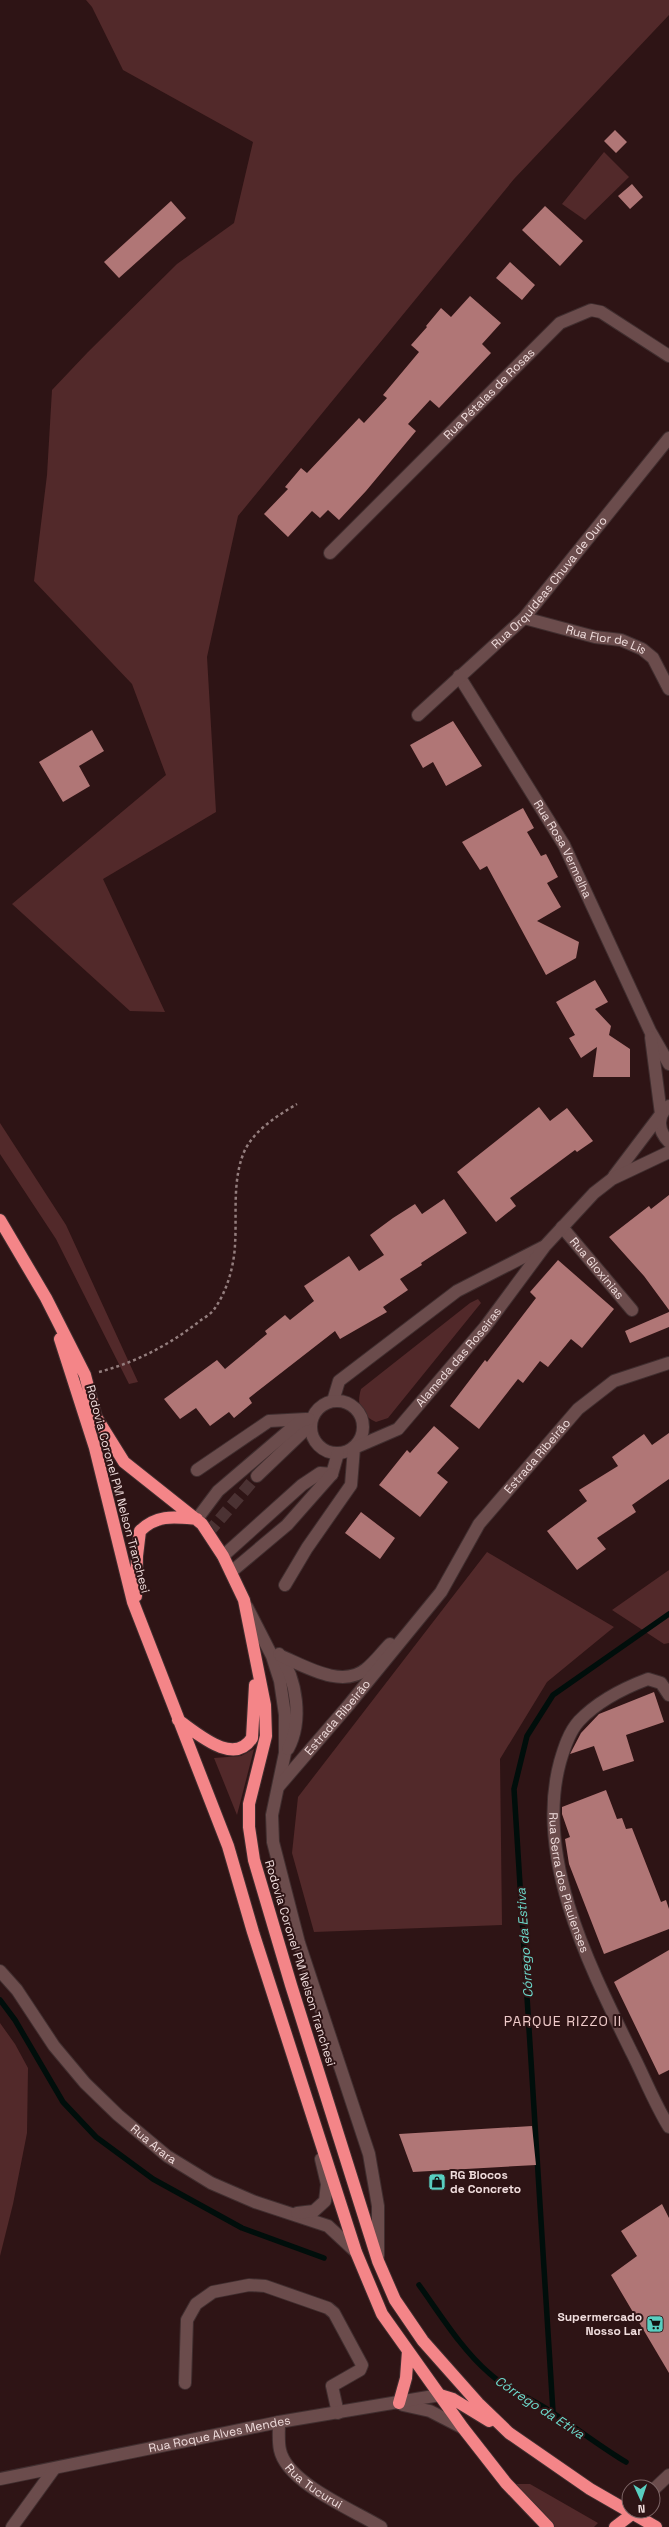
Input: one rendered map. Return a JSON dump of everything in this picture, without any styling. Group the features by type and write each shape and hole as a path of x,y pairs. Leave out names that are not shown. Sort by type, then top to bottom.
{"highway":[{"name":"Rodovia Coronel PM Nelson Tranchesi","path":"0,1220 46,1298 85,1375 96,1417 124,1462 197,1519 223,1556 244,1600 264,1705 266,1736 249,1804 249,1827 254,1860 291,1985 378,2261 395,2300 423,2342 478,2403 509,2433 590,2489 621,2506"},
{"name":"Rodovia Coronel PM Nelson Tranchesi","path":"46,1298 95,1448 133,1602 136,1605 178,1720 228,1846 305,2095 356,2252 382,2314 463,2428 506,2483 548,2527"},
{"path":"136,1605 136,1556 140,1531 157,1519 170,1517 197,1519"},
{"path":"178,1720 224,1749 237,1750 247,1746 252,1738 255,1657"},
{"path":"396,2404 406,2378 408,2351"},
{"path":"440,2395 461,2403 509,2433"},
{"path":"615,2527 625,2519"},
{"name":"Rodovia Coronel PM Nelson Tranchesi","path":"643,2519 656,2527"}],"street":[{"name":"Rua Pétalas de Rosas","path":"330,553 560,323 592,310 601,312 669,356"},
{"name":"Rua Orquídeas Chuva de Ouro","path":"418,715 524,618 669,438"},
{"name":"Rua Flor de Lis","path":"524,618 595,637 621,640 642,649 653,658 669,689"},
{"name":"Rua Rosa Vermelha","path":"459,676 564,845 650,1031 669,1064"},
{"name":"Rua Rosa Vermelha","path":"650,1031 665,1110 660,1129 669,1142"},
{"name":"Alameda das Roseiras","path":"612,1179 665,1110"},
{"name":"Alameda das Roseiras","path":"354,1448 398,1429 485,1327 545,1246 594,1193 612,1179 669,1152"},
{"name":"Rua Gloxinias","path":"562,1227 632,1310"},
{"name":"Alameda das Roseiras","path":"333,1401 339,1381 458,1291 545,1246"},
{"name":"Estrada Ribeirão","path":"278,1787 347,1707 441,1592 479,1524 578,1409 614,1381 669,1362"},
{"path":"285,1585 307,1548 352,1485 354,1448 363,1434 362,1417 350,1404 333,1401 318,1410 313,1417 312,1434 322,1448 338,1453 354,1448"},
{"path":"197,1470 269,1421 289,1418 309,1419"},
{"path":"197,1519 218,1491 300,1421 309,1419"},
{"path":"257,1476 303,1432 309,1419"},
{"path":"231,1572 287,1525 332,1474 338,1453"},
{"path":"223,1556 307,1481 320,1473 332,1474"},
{"name":"Estrada Ribeirão","path":"281,1656 330,1676 346,1677 356,1674 366,1669 441,1592"},
{"path":"244,1600 272,1656 280,1681 285,1715 285,1753 272,1815 273,1842 299,1943 343,2081 369,2154 378,2206 378,2261"},
{"path":"250,1613 281,1656 292,1684 297,1707 296,1729 285,1753"},
{"name":"Rua Serra dos Piauienses","path":"666,1690 658,1680 653,1679 640,1682 598,1705 578,1722 565,1746 555,1781 554,1833 566,1899 602,1990 669,2127"},
{"name":"Rua Arara","path":"0,1971 17,1990 54,2046 85,2083 118,2115 162,2151 210,2183 255,2202 294,2213 328,2226 356,2252"},
{"name":"Rodovia Coronel PM Nelson Tranchesi","path":"294,2213 314,2210 322,2205 328,2193 305,2095"},
{"path":"185,2383 187,2320 196,2304 213,2292 249,2285 265,2286 321,2304 334,2313 362,2365 360,2370 332,2386 338,2413"},
{"name":"Rua Roque Alves Mendes","path":"0,2479 279,2422 396,2404 440,2395"},
{"path":"396,2404 430,2411 463,2428"},
{"name":"Rua Tucurui","path":"279,2422 280,2450 286,2466 300,2481 381,2527"},
{"path":"12,2527 54,2469"},
{"path":"661,2482 669,2475"}],"path":[{"path":"85,1375 136,1359 178,1339 215,1309 229,1278 235,1246 238,1177 244,1152 258,1132 278,1116 297,1104"}],"shaded area":[{"path":"86,0 669,0 669,15 514,179 238,516 207,657 216,812 103,879 165,1012 130,1011 12,904 166,775 132,684 34,581 47,475 52,390 88,352 177,264 234,223 253,142 123,70 92,7"},
{"path":"604,152 629,177 585,220 562,204"},
{"path":"0,1123 66,1225 138,1382 129,1384 56,1239 0,1154"},
{"path":"478,1299 481,1303 388,1418 376,1422 363,1413 359,1400 361,1389 470,1303"},
{"path":"487,1552 614,1627 547,1682 500,1759 502,1925 314,1932 292,1853 298,1797"},
{"path":"669,1570 669,1643 664,1644 612,1610"},
{"path":"254,1749 237,1815 214,1758 241,1756"},
{"path":"0,2023 15,2044 28,2068 27,2133 13,2204 0,2256"},
{"path":"516,2484 530,2484 598,2523 594,2527 554,2527"}],"building":[{"path":"615,130 627,142 616,153 604,141"},
{"path":"632,184 643,197 630,209 618,196"},
{"path":"171,201 186,218 119,278 104,262"},
{"path":"545,206 583,241 560,266 522,230"},
{"path":"510,262 535,285 522,300 496,278"},
{"path":"470,296 501,323 482,344 491,353 439,408 430,400 408,424 416,431 366,491 339,520 328,510 320,518 312,511 288,537 264,514 288,489 285,487 301,468 307,473 359,418 364,423 387,398 383,395 419,352 411,345 441,308 451,317"},
{"path":"453,721 482,766 446,786 433,762 423,768 410,745"},
{"path":"92,730 104,751 79,766 90,786 63,802 39,762"},
{"path":"523,808 534,828 527,832 541,856 546,854 558,877 547,883 561,907 537,921 579,942 576,958 546,975 487,866 480,870 462,842"},
{"path":"595,980 608,1002 595,1009 611,1026 609,1035 630,1049 630,1077 593,1077 597,1047 581,1058 569,1038 575,1035 556,1002"},
{"path":"539,1107 550,1121 567,1108 593,1141 577,1152 575,1150 510,1198 516,1206 496,1222 457,1172"},
{"path":"669,1195 669,1310 644,1276 609,1237 649,1206 651,1209"},
{"path":"444,1199 467,1233 421,1263 422,1265 400,1279 408,1290 383,1307 387,1312 340,1339 335,1331 249,1398 252,1403 234,1418 229,1412 210,1426 196,1408 180,1419 164,1399 217,1360 225,1369 267,1334 265,1331 285,1315 290,1320 314,1301 304,1286 349,1256 359,1271 384,1255 370,1235 393,1218 415,1204 422,1214"},
{"path":"558,1260 614,1309 582,1348 571,1339 548,1367 540,1361 523,1383 518,1379 479,1429 450,1406 485,1360 487,1362 536,1298 530,1292"},
{"path":"669,1312 669,1327 630,1343 625,1331"},
{"path":"434,1426 459,1448 437,1473 448,1482 420,1517 379,1485 407,1450 410,1453"},
{"path":"669,1433 669,1479 632,1505 636,1512 597,1538 606,1549 577,1570 547,1531 587,1501 579,1490 618,1466 612,1457 644,1434 652,1445"},
{"path":"361,1512 395,1538 380,1559 345,1533"},
{"path":"654,1692 664,1722 626,1735 634,1761 603,1771 594,1746 570,1754 581,1733 599,1714"},
{"path":"606,1790 617,1819 622,1818 626,1829 632,1828 661,1902 666,1900 669,1909 669,1929 604,1954 569,1864 565,1839 570,1837 562,1814 562,1807"},
{"path":"669,1950 669,2070 659,2075 614,1982"},
{"path":"532,2126 536,2165 413,2172 399,2134"},
{"name":"Supermercado Nosso Lar","path":"662,2204 669,2218 669,2373 611,2275 637,2256 621,2231"}],"waterway":[{"name":"Córrego da Estiva","path":"553,2412 514,1789 527,1736 553,1695 669,1614"},
{"path":"0,2000 15,2020 63,2102 96,2137 153,2179 242,2228 324,2258"},
{"name":"Córrego da Etiva","path":"419,2285 443,2320 470,2354 496,2379 512,2390 545,2408 626,2462"}],"tunnel":[{"path":"208,1533 257,1476"}],"place":[{"name":"RG Blocos de Concreto","path":"437,2182"},
{"name":"Supermercado Nosso Lar","path":"655,2324"}],"district":[{"name":"PARQUE RIZZO II","path":"563,2021"}]}
